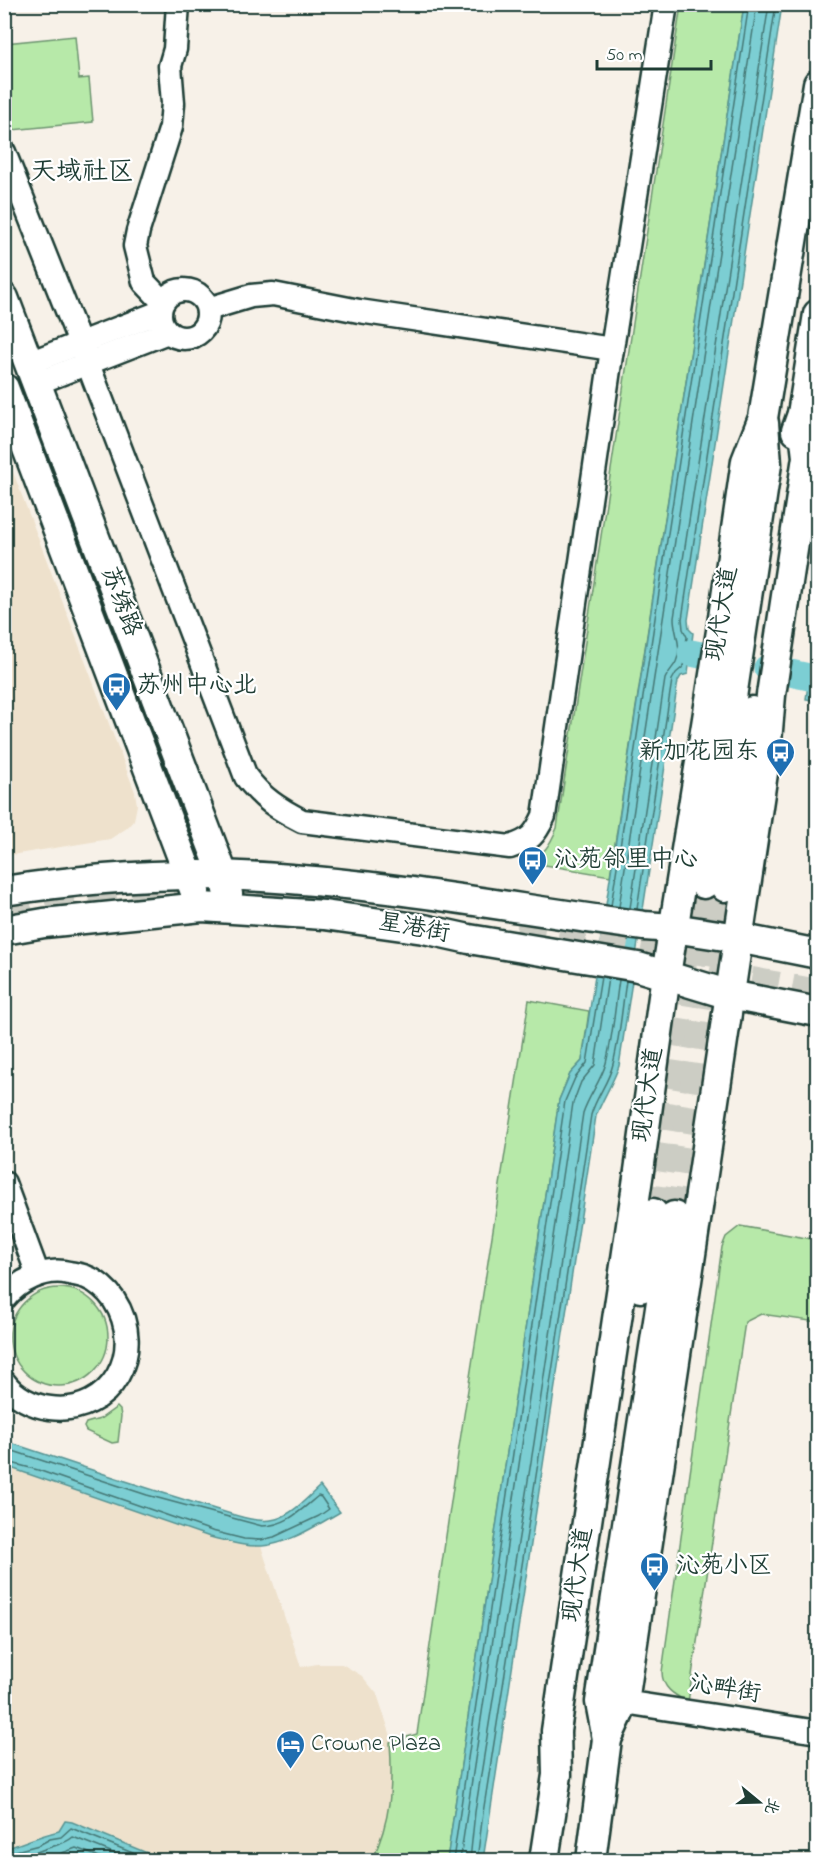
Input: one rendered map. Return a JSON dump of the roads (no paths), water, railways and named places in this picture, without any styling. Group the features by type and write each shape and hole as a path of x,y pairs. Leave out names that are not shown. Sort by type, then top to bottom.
{"main road":[{"name":"现代大道","path":"544,1860 557,1775 556,1731 673,928 746,461 763,418 818,84"},
{"name":"苏绣路","path":"4,298 224,877 231,908"},
{"name":"现代大道","path":"763,418 767,464 714,885 769,603 789,453 802,414 818,314"},
{"name":"苏绣路","path":"4,388 188,876 202,907"},
{"name":"现代大道","path":"591,1860 607,1739 624,1702 766,753 771,695 807,457 802,414"},
{"name":"星港街","path":"4,891 121,878 188,876 276,878 673,928 818,954"},
{"name":"星港街","path":"4,930 54,922 202,907 368,921 638,967 730,995 818,1012"},
{"name":"现代大道","path":"557,1775 573,1734 664,1215 600,1702 607,1739"}],"street":[{"path":"33,373 84,353 164,315 174,292 188,290 201,297 208,309 206,324 196,335 182,338 164,315 144,282 135,246 171,127 173,103 170,66 175,49 178,4"},
{"path":"4,153 84,353 246,777 258,793 275,807 302,821 510,847 525,842 537,833 544,816 612,349 666,4"},
{"path":"208,309 251,296 273,294 359,311 612,349"},
{"path":"4,1184 38,1275"},
{"path":"4,1299 21,1283 38,1275 63,1271 88,1278 108,1292 122,1313 128,1338 124,1363 116,1378 105,1391 91,1401 76,1407 59,1409 42,1407 24,1400 4,1382"},
{"name":"沁畔街","path":"624,1702 818,1732"}],"water":[{"path":"744,5 782,5 688,620 689,629 693,633 688,674 681,676 678,681 619,1066 596,1116 483,1860 447,1860 559,1100 570,1074 582,1061"},
{"path":"812,658 817,659 817,701 806,699"},
{"path":"5,1441 250,1519 268,1520 282,1517 300,1505 320,1486 340,1512 282,1542 249,1546 210,1537 5,1466"},
{"path":"65,1821 164,1860 5,1860 5,1849 59,1831"}],"waterway":[{"path":"691,653 725,660"},
{"path":"767,668 809,677"}],"tunnel":[{"path":"653,1213 704,884"},
{"path":"674,1216 725,887"},
{"path":"4,912 69,892"},
{"path":"49,915 116,900 184,894 253,896 321,902"},
{"path":"518,921 694,953"},
{"path":"668,966 818,993"}],"place":[{"name":"苏州中心北","path":"116,712"},
{"name":"新加花园东","path":"780,778"},
{"name":"沁苑邻里中心","path":"533,886"},
{"name":"沁苑小区","path":"655,1592"},
{"name":"Crowne Plaza","path":"290,1770"}],"district":[{"name":"天域社区","path":"82,173"}]}
